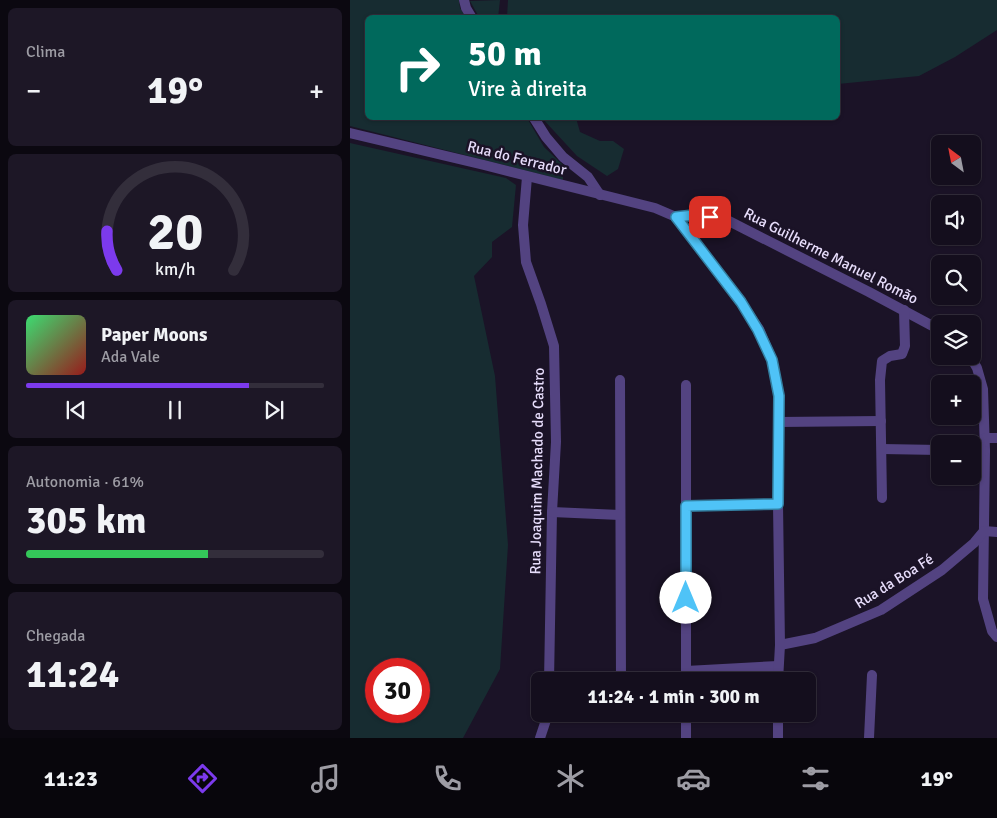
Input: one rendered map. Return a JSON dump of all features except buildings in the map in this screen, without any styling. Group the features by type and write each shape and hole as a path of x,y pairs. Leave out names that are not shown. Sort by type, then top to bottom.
{"street":[{"path":"464,0 470,15"},
{"path":"535,120 557,151 588,177 600,195"},
{"name":"Rua do Ferrador","path":"350,133 655,208 676,217"},
{"name":"Rua Joaquim Machado de Castro","path":"527,177 523,225 526,262 554,346 556,442 552,512 548,672"},
{"name":"Rua Guilherme Manuel Romão","path":"676,217 694,215 725,219 931,325"},
{"path":"676,217 733,291 758,330 772,360 776,377 779,396 780,645 778,672"},
{"path":"882,498 880,380 882,361 890,356 902,354 905,346 904,310"},
{"path":"975,365 983,389 985,451 983,599 992,631 997,637"},
{"path":"620,380 621,672"},
{"path":"686,385 686,672"},
{"path":"778,422 881,421"},
{"path":"984,438 997,438"},
{"path":"882,450 931,450"},
{"path":"686,506 778,504"},
{"path":"552,512 620,515"},
{"path":"984,531 997,532"},
{"name":"Rua da Boa Fé","path":"780,645 815,638 881,610 942,570 974,543 984,531"},
{"path":"723,672 778,666"},
{"path":"869,738 872,675"},
{"path":"540,738 545,722"},
{"path":"686,722 686,738"},
{"path":"778,722 778,738"}],"green space":[{"path":"350,0 459,0 460,8 465,15 365,15 365,120 528,120 544,147 563,165 563,180 350,126"},
{"path":"500,0 498,15 478,15 470,1"},
{"path":"508,0 997,0 997,30 955,57 919,76 840,84 840,15 507,15"},
{"path":"544,120 577,120 580,132 600,141 613,141 624,149 618,169 607,176 577,156"},
{"path":"350,143 506,178 516,185 512,227 492,242 492,257 474,276 495,376 508,545 500,669 463,738 350,738"}],"route":[{"path":"686,598 686,506 778,504 779,396 772,360 765,342 741,302 676,217 694,215 710,217"}]}
